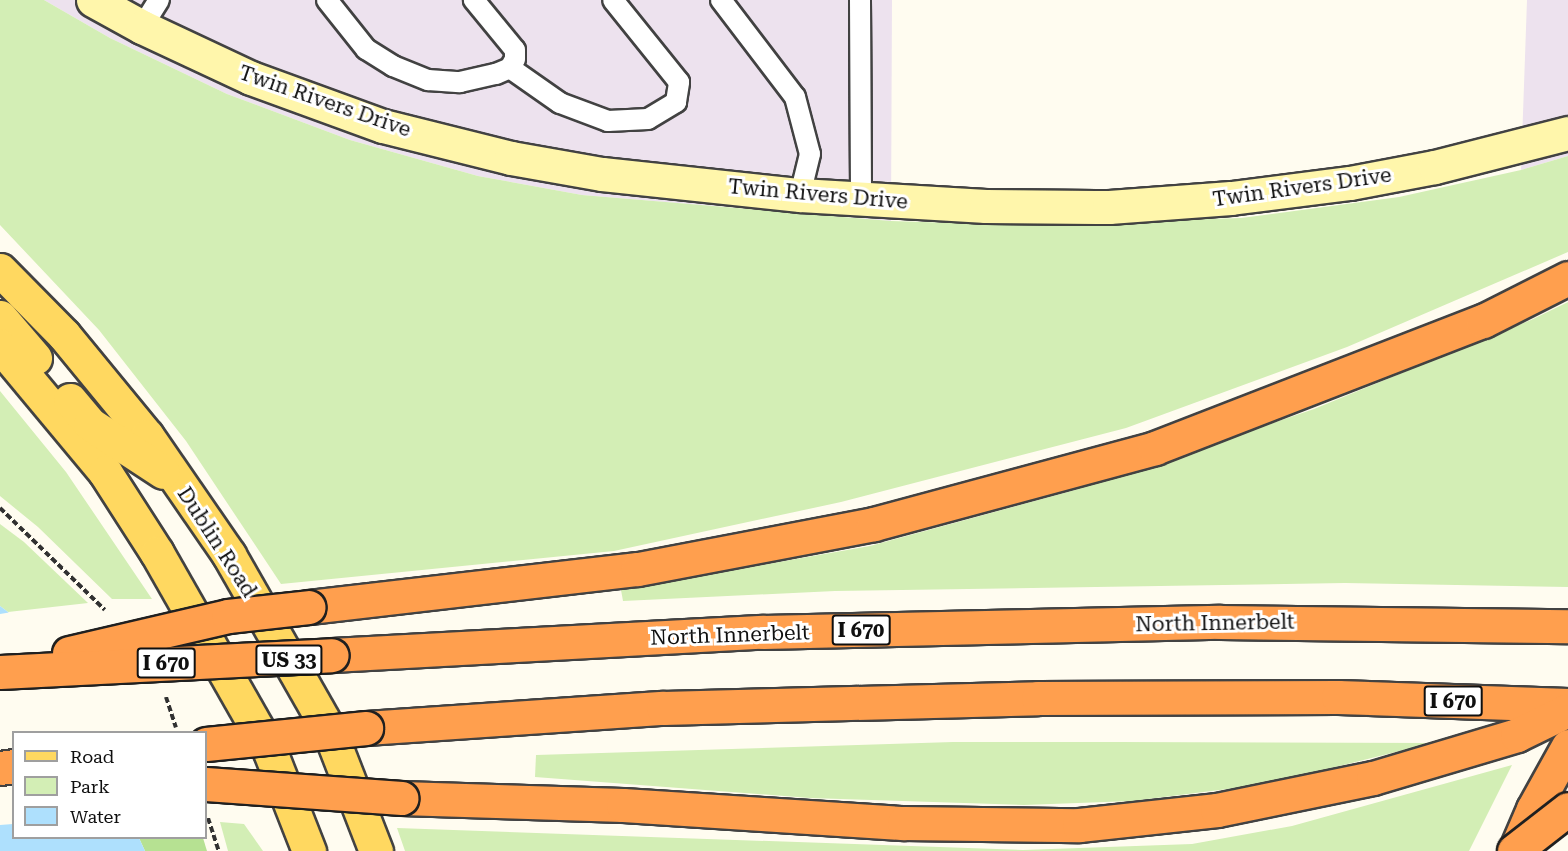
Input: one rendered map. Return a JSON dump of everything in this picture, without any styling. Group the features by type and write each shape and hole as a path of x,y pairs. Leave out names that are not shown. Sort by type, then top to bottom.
{"highway":[{"path":"0,671 228,616 638,569 874,524 1155,448 1483,321 1568,278"},
{"name":"North Innerbelt","path":"0,671 763,632 1221,622 1391,622 1568,626"},
{"name":"I 670","path":"207,744 366,728 663,708 1038,698 1338,698 1568,705"},
{"path":"207,784 401,798 623,805 904,823 1079,825 1217,810 1373,778 1517,735 1568,710"},
{"path":"1514,851 1533,809 1568,746"},
{"path":"1514,851 1568,809"}],"main road":[{"name":"Twin Rivers Drive","path":"93,0 150,13 251,78 383,126 511,158 602,174 800,195 986,206 1109,207 1231,198 1350,183 1424,169 1513,149 1568,133"},
{"name":"Dublin Road","path":"0,270 64,335 147,436 229,555 329,730 376,851"},
{"path":"0,316 90,424 178,482"},
{"name":"US 33","path":"0,346 105,472 157,553 269,748 309,851"}],"lane":[{"path":"327,0 366,49 393,66 428,80 460,82 510,68 515,59 515,50 474,0"},
{"path":"510,68 560,103 608,121 648,119 676,102 679,82 613,0"},
{"path":"721,0 795,97 810,154 800,195"},
{"path":"860,0 861,200"}],"path":[{"path":"207,814 219,851"}],"shaded area":[{"path":"44,0 892,0 891,221 582,195 478,176 350,140 227,94 110,38"},
{"path":"1527,0 1568,0 1568,156 1521,170"}],"green space":[{"path":"0,0 44,0 110,38 227,94 350,140 478,176 582,195 891,221 1015,225 1241,218 1399,197 1521,170 1568,156 1568,252 1347,347 1126,428 841,502 614,551 281,584 186,441 99,330 0,225"},
{"path":"1568,302 1568,587 1345,583 835,591 623,601 621,590 870,546 1075,490 1314,409 1531,320"},
{"path":"0,391 66,472 152,599 112,599 38,527 0,496"},
{"path":"0,524 24,542 88,603 8,612 0,606"},
{"path":"953,742 1432,743 1267,784 1132,801 1024,805 810,798 535,777 536,755"},
{"path":"1512,765 1469,851 405,851 397,828 1023,850 1192,844 1292,826"},
{"path":"220,822 244,824 263,851 228,851"},
{"path":"139,839 203,839 207,851 145,851"}],"water":[{"path":"0,606 8,612 87,720 12,731 12,839 139,839 145,851 0,851"}],"pier":[{"path":"12,612 89,719 95,731 12,731 12,824 0,825 0,614"}]}
